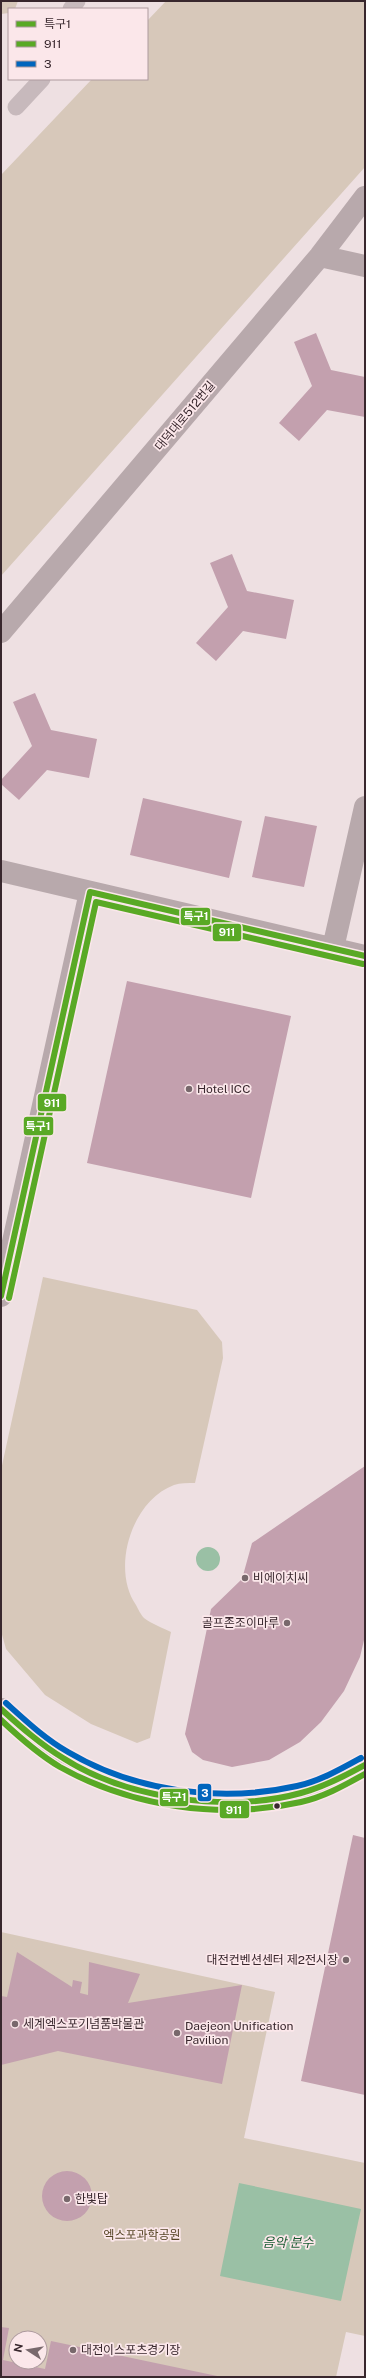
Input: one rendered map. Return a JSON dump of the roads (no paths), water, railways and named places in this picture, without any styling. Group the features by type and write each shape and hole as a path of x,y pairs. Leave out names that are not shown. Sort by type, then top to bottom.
{"street":[{"path":"16,107 41,80"},
{"name":"대덕대로512번길","path":"1,632 320,256 365,197"},
{"path":"320,256 365,266"},
{"path":"333,948 365,806"},
{"path":"1,871 365,956"},
{"path":"1,1296 90,892"},
{"path":"1,1710 16,1726 64,1760 105,1779 154,1794 195,1800 251,1801 300,1793 338,1780 365,1765"}],"water":[{"path":"208,1547 217,1550 220,1559 217,1568 208,1571 199,1568 196,1559 199,1550"},
{"name":"음악 분수","path":"239,2183 361,2209 341,2301 220,2276"}],"place":[{"name":"Hotel ICC","path":"189,1089"},
{"name":"비에이치씨","path":"245,1578"},
{"name":"골프존조이마루","path":"287,1623"},
{"name":"대전컨벤션센터 제2전시장","path":"346,1960"},
{"name":"세계엑스포기념품박물관","path":"15,2024"},
{"name":"Daejeon Unification Pavilion","path":"177,2033"},
{"name":"한빛탑","path":"67,2199"},
{"name":"대전이스포츠경기장","path":"73,2350"}],"park label":[{"name":"엑스포과학공원","path":"142,2235"}]}
